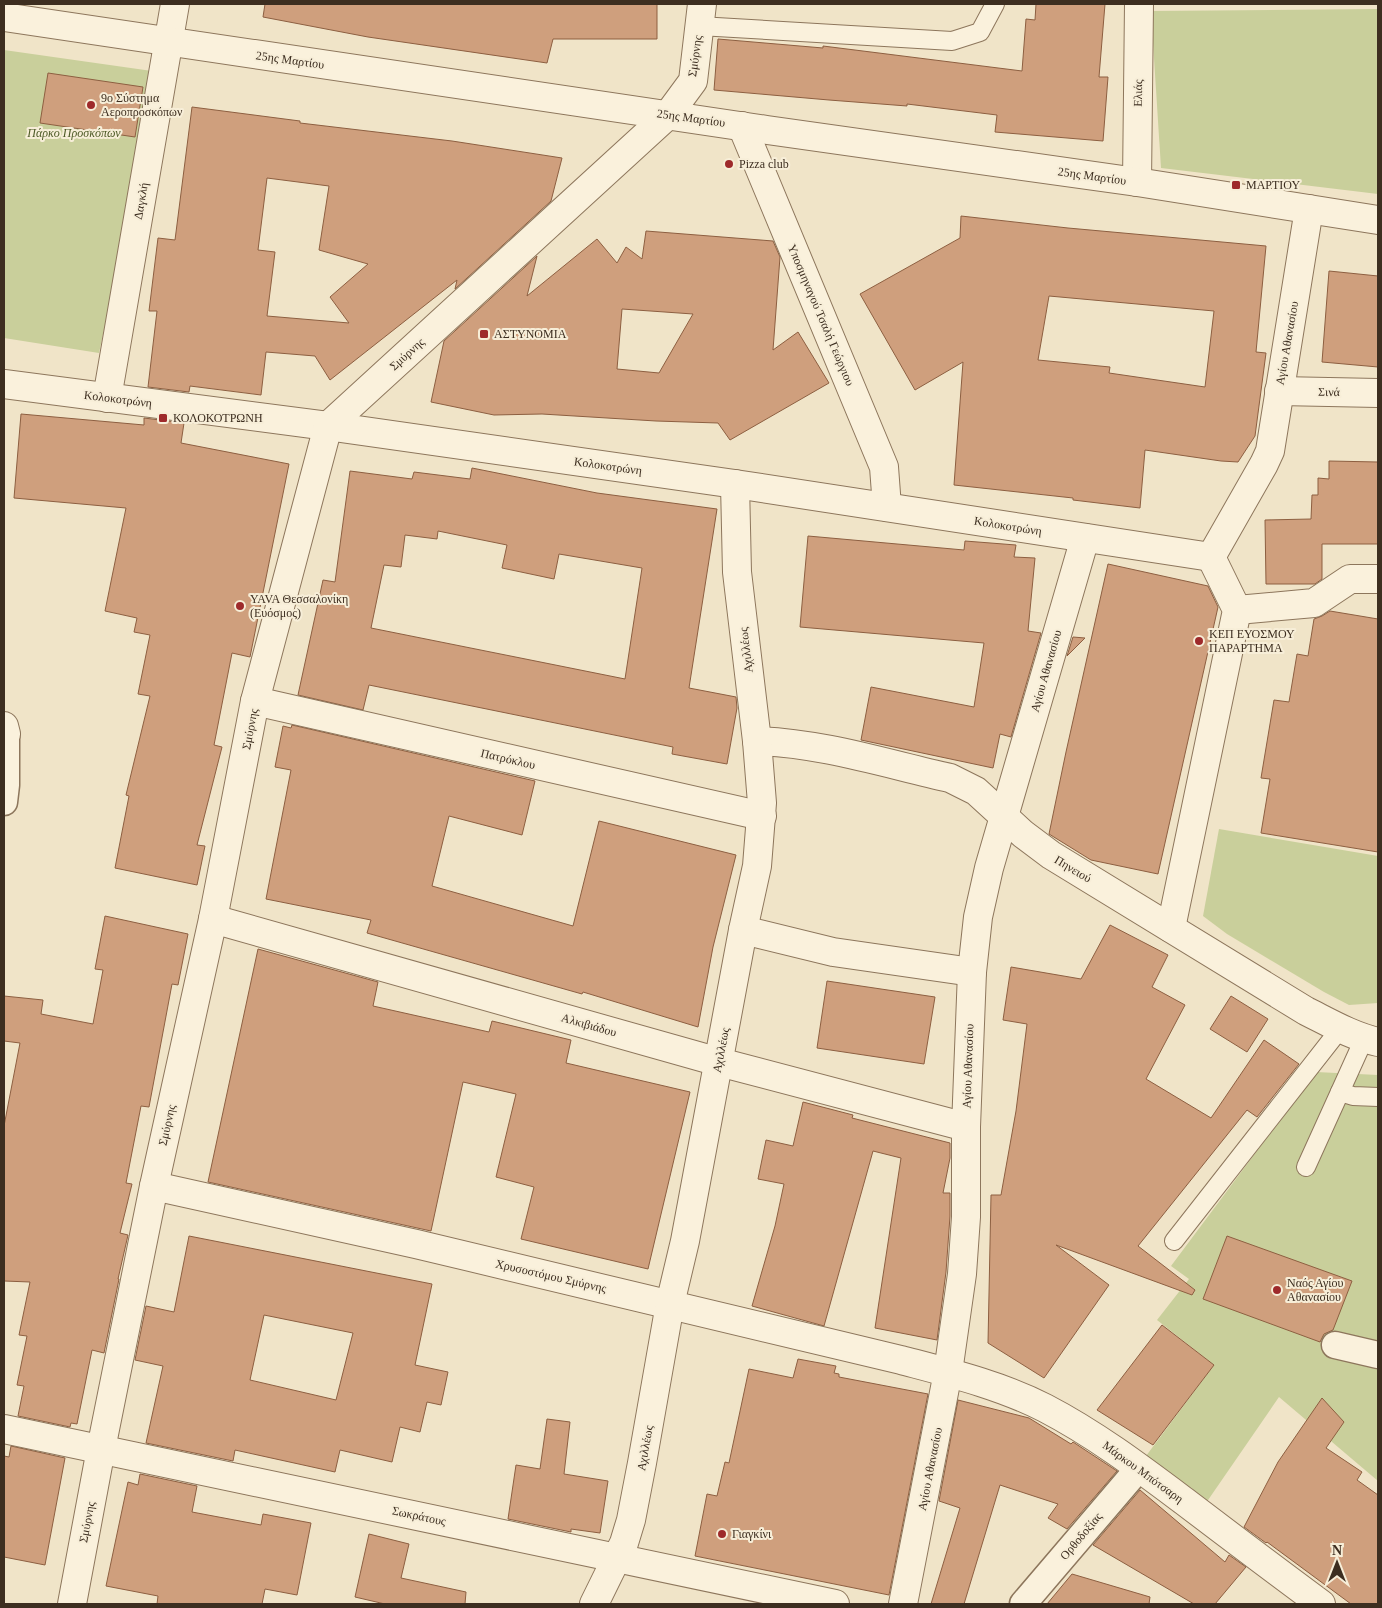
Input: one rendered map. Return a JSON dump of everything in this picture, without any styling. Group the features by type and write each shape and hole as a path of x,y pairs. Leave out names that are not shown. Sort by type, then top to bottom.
{"street":[{"name":"Δαγκλή","path":"107,398 175,4"},
{"name":"Ελιάς","path":"1137,182 1139,4"},
{"name":"Σμύρνης","path":"72,1604 154,1186 213,919 255,701 328,426 668,115 693,80 700,15"},
{"name":"25ης Μαρτίου","path":"4,17 742,126 1137,182 1378,220"},
{"name":"Υποσμηναγού Τσαλή Γεώργιου","path":"742,126 884,467 887,507"},
{"name":"Αγίου Αθανασίου","path":"1211,557 1270,451 1310,210"},
{"name":"Κολοκοτρώνη","path":"4,384 328,426 735,484 1211,557"},
{"name":"Σινά","path":"1279,392 1378,393"},
{"name":"Αχιλλέως","path":"594,1604 624,1543 631,1520 670,1304 685,1241 743,930 757,866 762,803 757,741 737,572 735,484"},
{"name":"Αγίου Αθανασίου","path":"903,1604 948,1372 965,1243 966,1127 975,934 982,895 1085,538"},
{"path":"1171,928 1237,610 1211,557"},
{"path":"1237,610 1314,603 1350,578 1378,579"},
{"name":"Πατρόκλου","path":"255,701 762,816"},
{"path":"4,802 6,785 5,730"},
{"name":"Πηνειού","path":"757,741 826,749 950,778 976,791 1039,848 1051,856 1306,1011 1361,1036"},
{"name":"Αλκιβιάδου","path":"213,919 719,1062 966,1127"},
{"path":"743,930 833,952 972,972"},
{"name":"Χρυσοστόμου Σμύρνης","path":"154,1186 416,1244 948,1372"},
{"path":"1335,1345 1378,1354"},
{"name":"Μάρκου Μπότσαρη","path":"948,1372 986,1384 1044,1408 1086,1431 1139,1468 1307,1600"},
{"name":"Σωκράτους","path":"4,1429 835,1604"},
{"name":"Ορθοδοξίας","path":"1023,1604 1139,1468"}],"lane":[{"path":"700,15 952,41 980,32 995,4"},
{"path":"1306,1167 1340,1092 1361,1036"},
{"path":"1174,1241 1361,1036"},
{"path":"1340,1092 1353,1096 1378,1098"}],"green space":[{"path":"1378,9 1378,194 1161,168 1151,11"},
{"name":"Πάρκο Προσκόπων","path":"4,50 159,72 99,353 4,338"},
{"path":"1219,829 1378,856 1378,1003 1349,1005 1227,934 1203,916"},
{"path":"1316,1072 1378,1075 1378,1481 1279,1397 1206,1503 1146,1456 1214,1365 1157,1320 1189,1279 1171,1266"}],"building":[{"path":"265,4 657,4 657,39 553,39 547,63 368,37 263,17"},
{"path":"1036,4 1105,4 1099,77 1108,77 1103,141 995,132 997,115 907,104 907,106 714,90 718,39 823,48 823,46 1022,71 1026,19 1035,20"},
{"name":"9ο Σύστημα Αεροπροσκόπων","path":"48,73 143,87 135,137 40,123"},
{"path":"192,107 300,121 300,123 452,141 562,158 551,201 455,289 457,280 330,380 315,356 266,352 261,395 190,386 189,392 148,387 157,311 149,311 158,238 175,240","holes":["267,178 329,186 319,250 368,264 330,297 349,323 267,316 275,252 258,250"]},
{"path":"961,216 1266,246 1256,352 1266,353 1255,436 1238,462 1145,450 1140,508 1073,500 1073,498 954,485 963,362 915,390 860,294 960,238","holes":["1049,296 1214,311 1205,387 1109,373 1110,367 1038,360"]},
{"path":"646,231 773,241 780,257 773,350 798,332 829,383 730,440 718,423 542,414 494,415 431,402 444,341 537,256 527,296 597,239 617,263 626,247 642,259","holes":["622,309 693,314 659,373 617,369"]},
{"path":"1329,271 1378,276 1378,367 1322,362"},
{"path":"21,414 144,425 144,418 184,423 181,443 289,464 250,657 232,653 214,745 222,747 197,845 205,846 197,885 115,868 129,796 126,795 150,696 138,694 150,635 134,632 137,618 105,611 126,508 14,498"},
{"path":"1329,461 1378,462 1378,544 1322,544 1322,579 1315,584 1266,584 1265,520 1311,519 1312,495 1318,495 1318,478 1329,479"},
{"path":"472,468 597,493 717,509 689,688 736,697 737,708 727,764 672,754 673,747 369,685 363,710 298,695 323,580 335,582 350,471 412,479 414,472 470,479","holes":["438,531 507,545 502,568 554,579 559,554 642,568 625,679 371,628 384,565 401,567 405,535 437,539"]},
{"path":"808,536 964,550 965,541 1016,545 1014,557 1035,558 1028,631 1041,633 1011,737 1000,734 993,768 861,740 871,687 974,707 984,643 800,627"},
{"path":"1108,564 1208,586 1218,607 1158,874 1091,860 1049,834"},
{"path":"1330,611 1378,619 1378,852 1261,833 1270,779 1261,778 1274,700 1289,702 1297,654 1308,656 1314,619"},
{"path":"1073,637 1085,638 1067,656"},
{"path":"292,725 535,781 522,835 449,816 432,886 573,926 599,821 736,855 713,947 698,1027 583,992 582,994 367,933 371,920 266,899 291,770 275,767 283,726 291,728"},
{"path":"105,916 188,934 178,985 172,984 149,1107 141,1106 126,1183 132,1184 120,1233 128,1235 104,1353 92,1350 77,1424 71,1423 70,1427 18,1416 24,1386 17,1385 27,1336 19,1335 30,1282 4,1281 4,1126 20,1043 4,1041 4,996 43,1000 41,1014 93,1024 103,970 95,969"},
{"path":"1110,925 1168,955 1152,987 1185,1005 1146,1079 1211,1118 1264,1040 1299,1064 1257,1117 1247,1110 1138,1246 1195,1290 1192,1295 1056,1245 1109,1285 1044,1378 988,1343 991,1195 1001,1195 1016,1111 1027,1024 1003,1020 1011,967 1081,979"},
{"path":"258,949 378,982 373,1006 489,1032 492,1021 571,1040 566,1063 690,1092 648,1269 521,1239 534,1187 496,1177 516,1094 463,1082 431,1231 208,1182"},
{"path":"827,981 935,997 924,1064 817,1048"},
{"path":"1231,996 1268,1019 1247,1052 1210,1029"},
{"path":"803,1102 853,1115 852,1118 950,1143 950,1158 943,1193 950,1193 950,1216 946,1272 937,1340 875,1328 901,1158 873,1151 824,1326 752,1306 775,1226 784,1184 758,1179 766,1140 793,1146"},
{"path":"189,1236 432,1284 415,1365 448,1372 441,1405 427,1402 420,1432 400,1427 392,1462 340,1450 335,1472 235,1450 233,1461 146,1443 163,1366 135,1360 146,1306 174,1312","holes":["264,1315 353,1333 336,1400 250,1380"]},
{"name":"Ναός Αγίου Αθανασίου","path":"1227,1236 1352,1281 1333,1330 1324,1334 1320,1342 1203,1299"},
{"path":"1162,1325 1214,1365 1153,1445 1097,1410"},
{"path":"798,1359 836,1366 834,1373 839,1374 839,1377 928,1394 889,1595 695,1556 707,1494 717,1496 725,1462 729,1463 749,1369 793,1378"},
{"path":"1322,1398 1344,1422 1326,1448 1362,1472 1357,1480 1378,1495 1378,1604 1351,1604 1244,1527 1278,1462"},
{"path":"958,1400 1029,1418 1071,1444 1073,1442 1117,1471 1067,1529 1048,1518 1058,1504 1000,1485 964,1604 931,1604 960,1508 939,1501"},
{"path":"547,1419 570,1422 564,1474 608,1481 600,1533 571,1529 571,1532 508,1519 516,1465 540,1469"},
{"path":"11,1446 65,1458 45,1565 4,1557 4,1456 9,1457"},
{"path":"140,1474 197,1486 192,1512 261,1525 263,1514 311,1523 297,1595 265,1589 262,1604 157,1604 158,1596 106,1586 128,1482 138,1485"},
{"path":"1140,1490 1225,1562 1229,1555 1246,1567 1215,1604 1194,1604 1093,1545"},
{"path":"369,1534 409,1544 401,1578 466,1592 465,1604 385,1604 355,1597"},
{"path":"1072,1574 1150,1597 1149,1604 1047,1604"}],"place":[{"name":"9ο Σύστημα Αεροπροσκόπων","path":"91,105"},
{"name":"Pizza club","path":"729,164"},
{"name":"ΜΑΡΤΙΟΥ","path":"1236,185"},
{"name":"ΑΣΤΥΝΟΜΙΑ","path":"484,334"},
{"name":"ΚΟΛΟΚΟΤΡΩΝΗ","path":"163,418"},
{"name":"YAVA Θεσσαλονίκη (Ευόσμος)","path":"240,606"},
{"name":"ΚΕΠ ΕΥΟΣΜΟΥ ΠΑΡΑΡΤΗΜΑ","path":"1199,641"},
{"name":"Ναός Αγίου Αθανασίου","path":"1277,1290"},
{"name":"Γιαγκίνι","path":"722,1534"}]}
